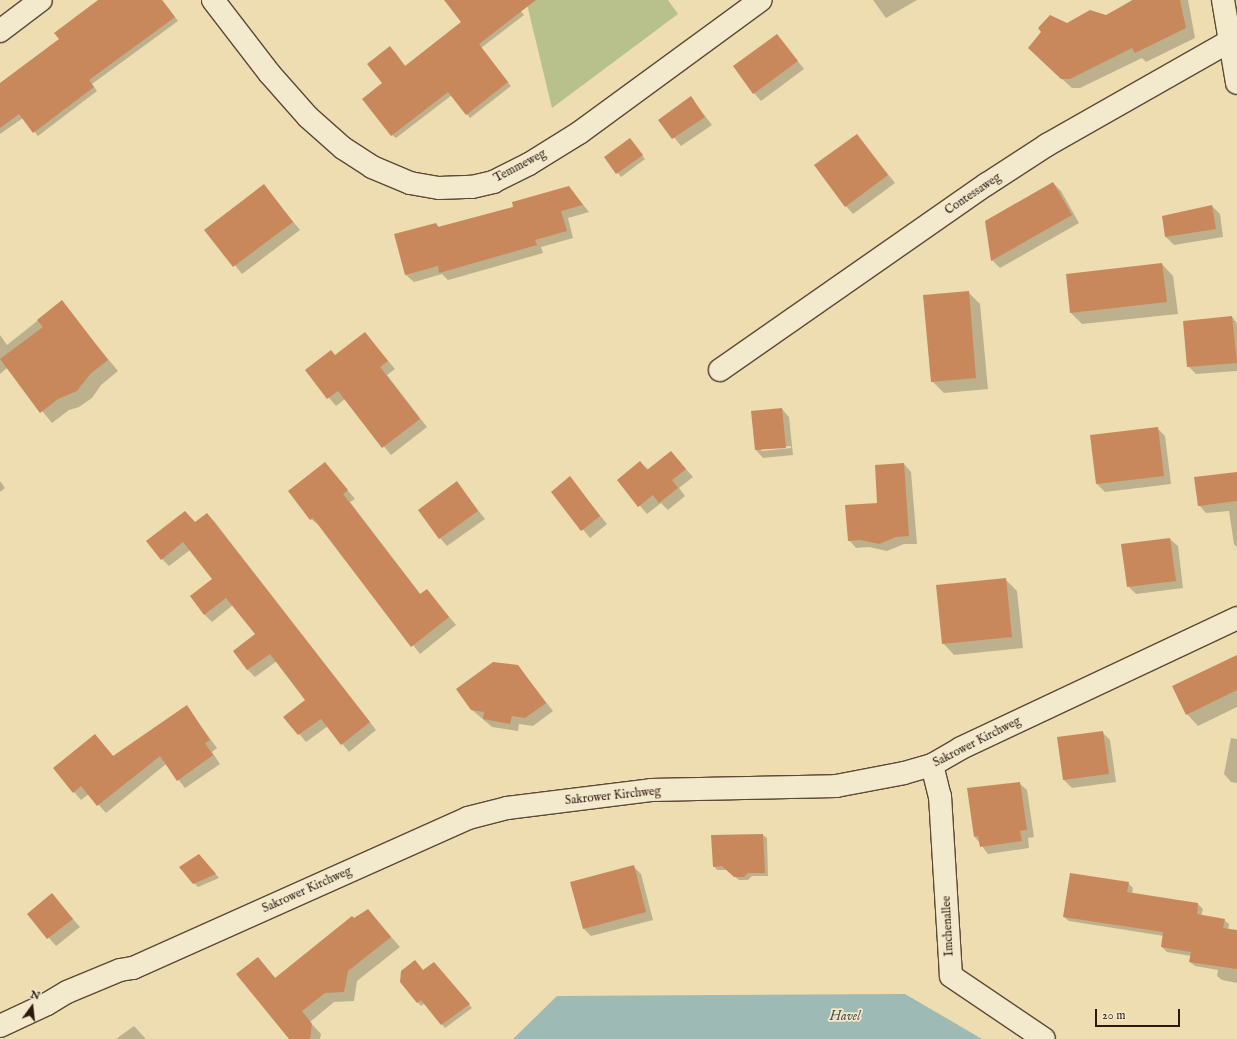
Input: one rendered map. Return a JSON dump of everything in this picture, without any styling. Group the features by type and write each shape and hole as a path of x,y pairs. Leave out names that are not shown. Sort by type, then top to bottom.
{"street":[{"path":"0,31 41,0"},
{"name":"Temmeweg","path":"212,0 270,74 308,117 343,148 372,167 410,183 439,188 472,187 493,182 529,164 579,132 761,0"},
{"path":"1224,0 1234,39 1237,83"},
{"name":"Contessaweg","path":"720,370 986,184 1058,139 1234,39"},
{"name":"Sakrower Kirchweg","path":"0,1026 47,1004 67,992 120,970 133,968 468,818 486,813 651,790 836,786 932,766 961,748 1237,618"},
{"name":"Imchenallee","path":"932,766 940,796 951,976 1044,1039"}],"green space":[{"path":"526,0 668,0 678,14 552,108"}],"water":[{"name":"Havel","path":"905,994 982,1039 513,1039 557,996"}],"building":[{"path":"98,0 162,0 175,17 89,80 94,87 33,133 19,114 0,128 0,83 59,39 54,33"},
{"path":"444,0 536,0 479,44 508,82 466,115 448,92 391,136 362,99 382,83 367,64 390,46 405,66 461,22"},
{"path":"1133,0 1180,0 1186,28 1135,53 1132,48 1070,79 1061,79 1028,48 1041,32 1038,28 1050,15 1067,23 1090,10 1106,15"},
{"path":"777,34 798,61 753,94 733,66"},
{"path":"691,96 705,117 672,139 658,120"},
{"path":"857,134 888,175 845,207 814,165"},
{"path":"630,138 643,155 616,174 604,157"},
{"path":"1053,182 1072,215 991,261 985,221"},
{"path":"264,184 293,222 233,267 204,230"},
{"path":"569,186 583,205 561,211 567,231 535,240 537,245 439,273 438,266 405,275 394,234 436,223 438,227 513,207 512,202"},
{"path":"1212,205 1216,229 1165,237 1162,216"},
{"path":"1162,263 1167,302 1070,313 1066,274"},
{"path":"969,291 976,378 931,382 923,295"},
{"path":"62,300 108,360 90,374 77,391 58,399 40,413 0,359 43,327 37,320"},
{"path":"1232,316 1237,363 1187,367 1183,321"},
{"path":"365,332 388,361 380,367 420,419 382,448 338,391 327,399 305,370 331,350 335,355"},
{"path":"782,408 786,448 755,450 751,411"},
{"path":"1158,427 1164,476 1096,484 1090,435"},
{"path":"671,451 686,469 672,480 678,488 659,503 653,495 638,507 617,480 640,461 647,470"},
{"path":"325,462 348,490 343,494 420,594 427,589 449,617 411,647 313,518 310,520 288,491"},
{"path":"904,463 909,536 896,537 879,544 860,540 848,541 845,505 877,503 875,465"},
{"path":"1237,472 1237,501 1198,506 1194,477"},
{"path":"570,476 600,516 581,531 551,492"},
{"path":"457,481 478,511 439,539 418,510"},
{"path":"185,511 195,522 207,513 370,722 341,745 321,719 298,735 283,717 305,700 270,654 247,670 233,651 255,634 226,598 204,615 190,596 212,579 183,542 161,560 146,541"},
{"path":"1170,538 1176,581 1127,587 1121,544"},
{"path":"1006,578 1012,637 942,644 936,585"},
{"path":"1237,655 1237,690 1186,715 1172,686"},
{"path":"493,662 518,665 546,703 525,718 512,716 510,724 483,719 484,712 471,710 456,689"},
{"path":"187,705 210,740 205,743 213,755 177,781 160,756 97,806 81,786 73,793 53,768 95,734 113,756"},
{"path":"1103,731 1109,774 1063,780 1057,737"},
{"path":"1020,782 1027,830 1020,831 1022,841 980,847 978,836 974,837 967,788"},
{"path":"763,834 765,873 748,873 744,877 734,877 722,866 713,867 711,835"},
{"path":"199,854 216,874 193,884 179,867"},
{"path":"634,865 646,912 583,929 570,882"},
{"path":"1070,873 1129,882 1127,892 1198,903 1197,914 1225,919 1223,928 1237,930 1237,969 1189,962 1191,952 1161,947 1163,932 1063,917"},
{"path":"52,893 73,919 47,939 27,914"},
{"path":"368,909 391,937 348,971 344,992 325,993 302,1011 312,1024 310,1039 289,1039 236,974 258,957 275,978 352,916 354,918"},
{"path":"415,960 423,970 434,962 470,1004 441,1025 421,1000 417,1003 400,982 401,971"}]}
